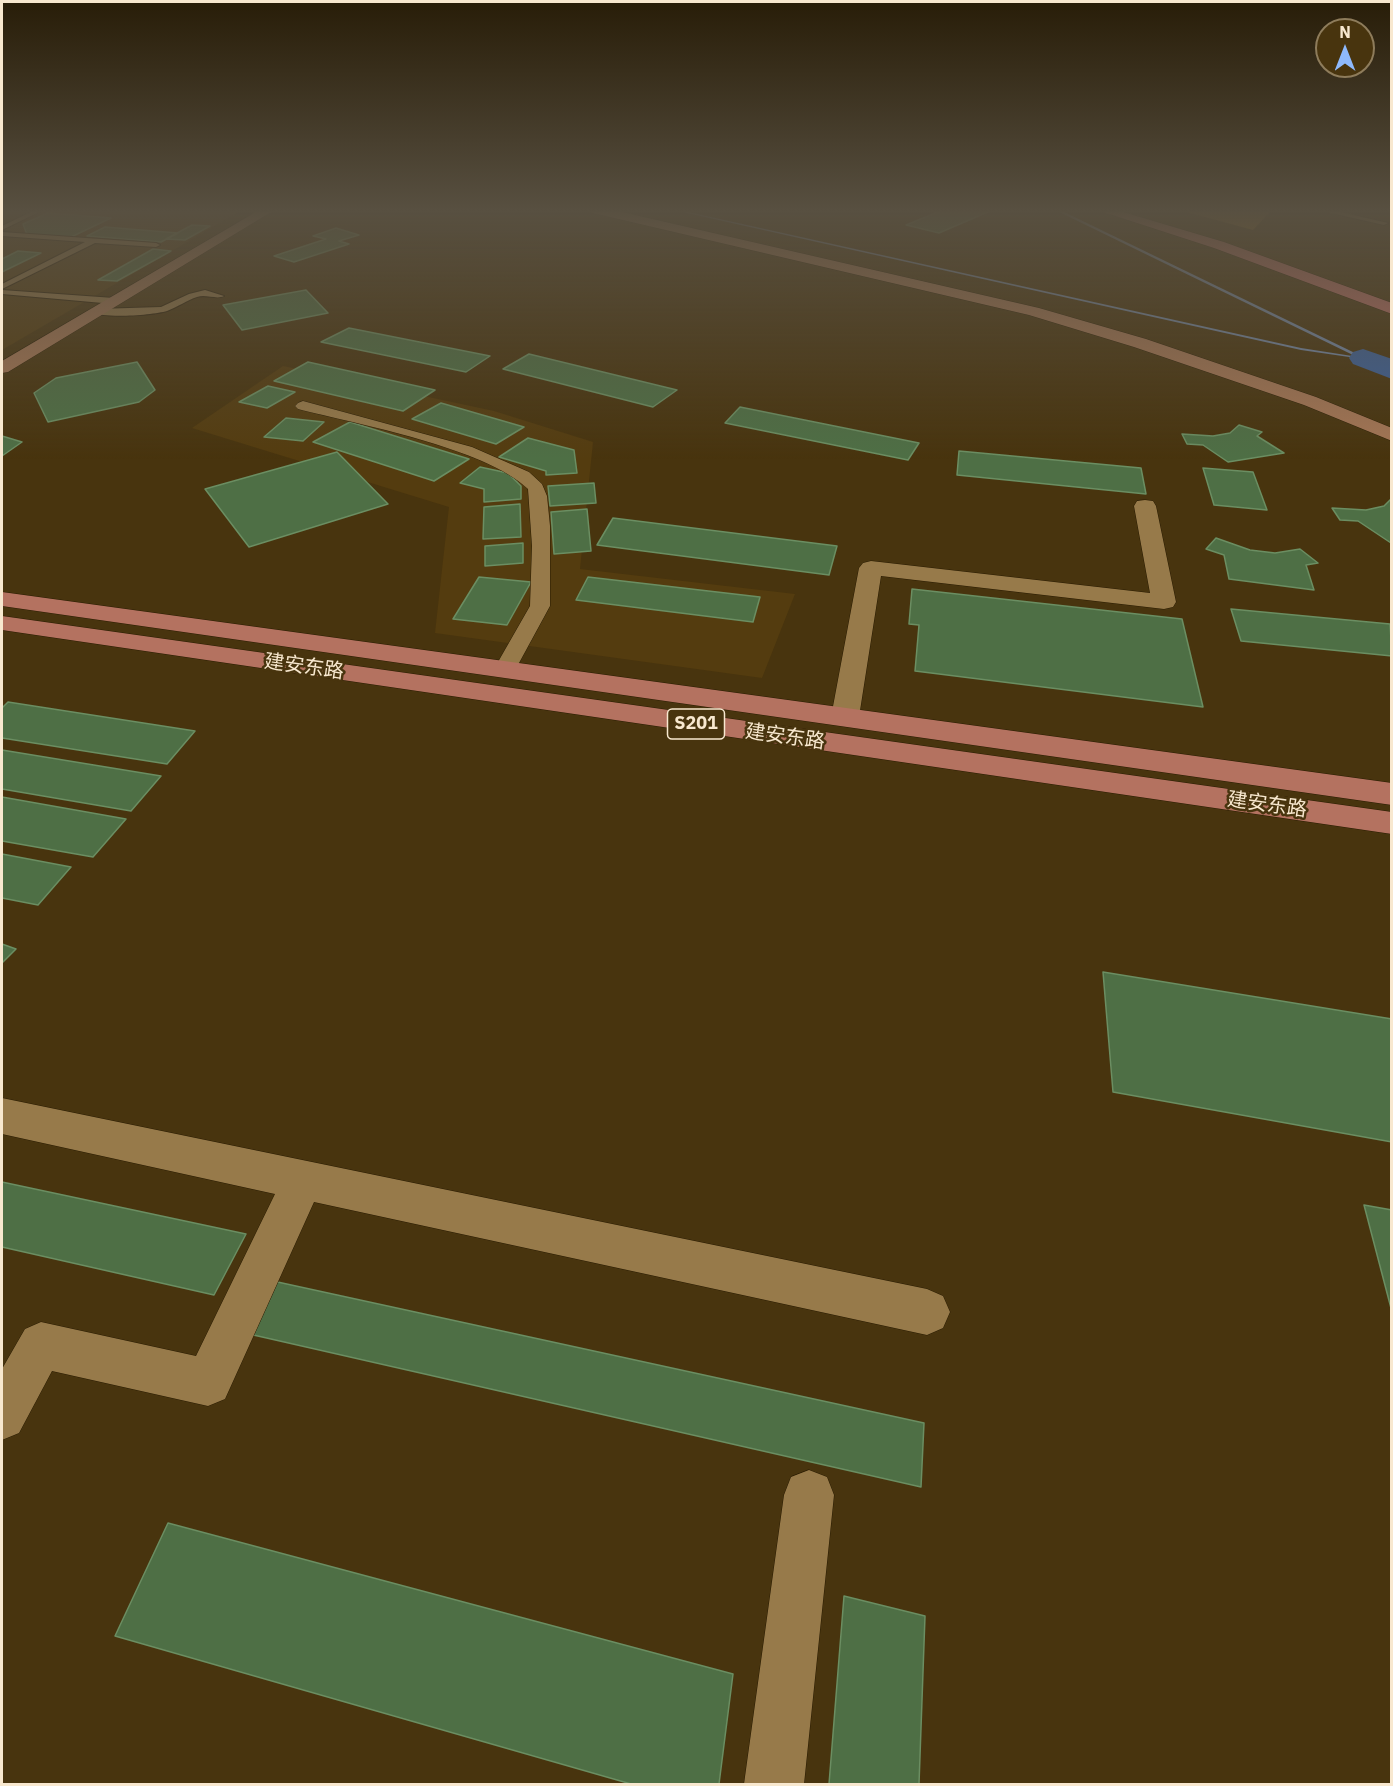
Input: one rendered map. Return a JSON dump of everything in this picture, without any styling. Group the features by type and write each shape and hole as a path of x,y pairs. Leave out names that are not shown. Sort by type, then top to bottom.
{"highway":[{"path":"1349,292 1392,309"}],"main road":[{"path":"2,368 129,292"},
{"path":"952,292 1033,311 1140,343 1310,400 1392,435"},
{"name":"建安东路","path":"2,599 1392,794"},
{"name":"建安东路","path":"2,623 979,766 1392,823"}],"street":[{"path":"303,406 474,452 525,475 537,488 543,569 540,606 505,669"},
{"path":"846,717 871,568 1164,602 1145,506"},
{"path":"2,1116 927,1312"},
{"path":"2,1416 41,1345 208,1382 303,1180"},
{"path":"774,1785 809,1495"}],"lane":[{"path":"6,292 114,301"},
{"path":"96,312 166,309 184,297 196,294 220,296"}],"shaded area":[{"path":"2,292 101,292 2,350"},
{"path":"283,366 494,411 593,442 580,569 795,594 762,678 435,633 449,507 192,428"}],"building":[{"path":"293,292 308,292 328,313 242,330 223,305"},
{"path":"349,328 490,356 466,372 321,342"},
{"path":"529,354 677,390 653,407 503,369"},
{"path":"137,362 155,390 139,402 48,422 34,393 56,378"},
{"path":"308,362 435,390 403,411 274,381"},
{"path":"268,386 295,392 267,408 239,402"},
{"path":"441,403 524,427 496,444 412,419"},
{"path":"740,407 919,443 908,460 725,423"},
{"path":"286,418 324,422 303,441 264,437"},
{"path":"350,422 469,459 434,481 313,442"},
{"path":"1239,425 1262,432 1257,436 1284,453 1228,462 1203,445 1187,444 1182,434 1213,436 1230,433"},
{"path":"2,436 22,442 2,456"},
{"path":"528,438 574,450 577,473 546,475 546,471 499,457"},
{"path":"959,451 1141,468 1146,494 957,475"},
{"path":"337,452 388,504 249,547 205,489"},
{"path":"480,467 508,473 521,486 521,499 484,502 484,489 460,483"},
{"path":"1203,468 1253,472 1267,510 1214,505"},
{"path":"594,483 596,503 550,506 548,486"},
{"path":"1392,498 1391,543 1358,521 1340,520 1332,508 1366,510 1384,506"},
{"path":"520,504 521,537 483,539 484,507"},
{"path":"587,509 591,551 554,554 551,512"},
{"path":"613,518 837,546 829,575 597,545"},
{"path":"1216,538 1250,550 1275,553 1300,549 1318,563 1306,565 1314,590 1229,579 1224,555 1206,549"},
{"path":"523,543 523,563 485,566 485,546"},
{"path":"479,577 531,582 507,625 453,619"},
{"path":"588,577 760,597 753,622 576,600"},
{"path":"912,589 1182,619 1203,707 915,671 919,625 909,624"},
{"path":"1231,609 1390,624 1392,656 1241,641"},
{"path":"8,702 195,731 167,764 2,738 2,708"},
{"path":"2,750 161,776 131,811 2,789"},
{"path":"2,797 126,819 93,857 2,841"},
{"path":"2,854 71,867 38,905 2,898"},
{"path":"2,944 16,949 2,963"},
{"path":"1103,972 1392,1019 1392,1142 1113,1092"},
{"path":"2,1182 246,1234 214,1295 2,1247"},
{"path":"1364,1205 1392,1210 1392,1312"},
{"path":"273,1281 924,1423 921,1487 249,1334"},
{"path":"168,1523 733,1674 719,1784 631,1784 115,1636"},
{"path":"844,1596 925,1616 919,1784 829,1784"}],"waterway":[{"path":"1046,292 1301,349 1363,358"},
{"path":"1227,292 1355,354"},
{"path":"1363,358 1392,370"}]}
